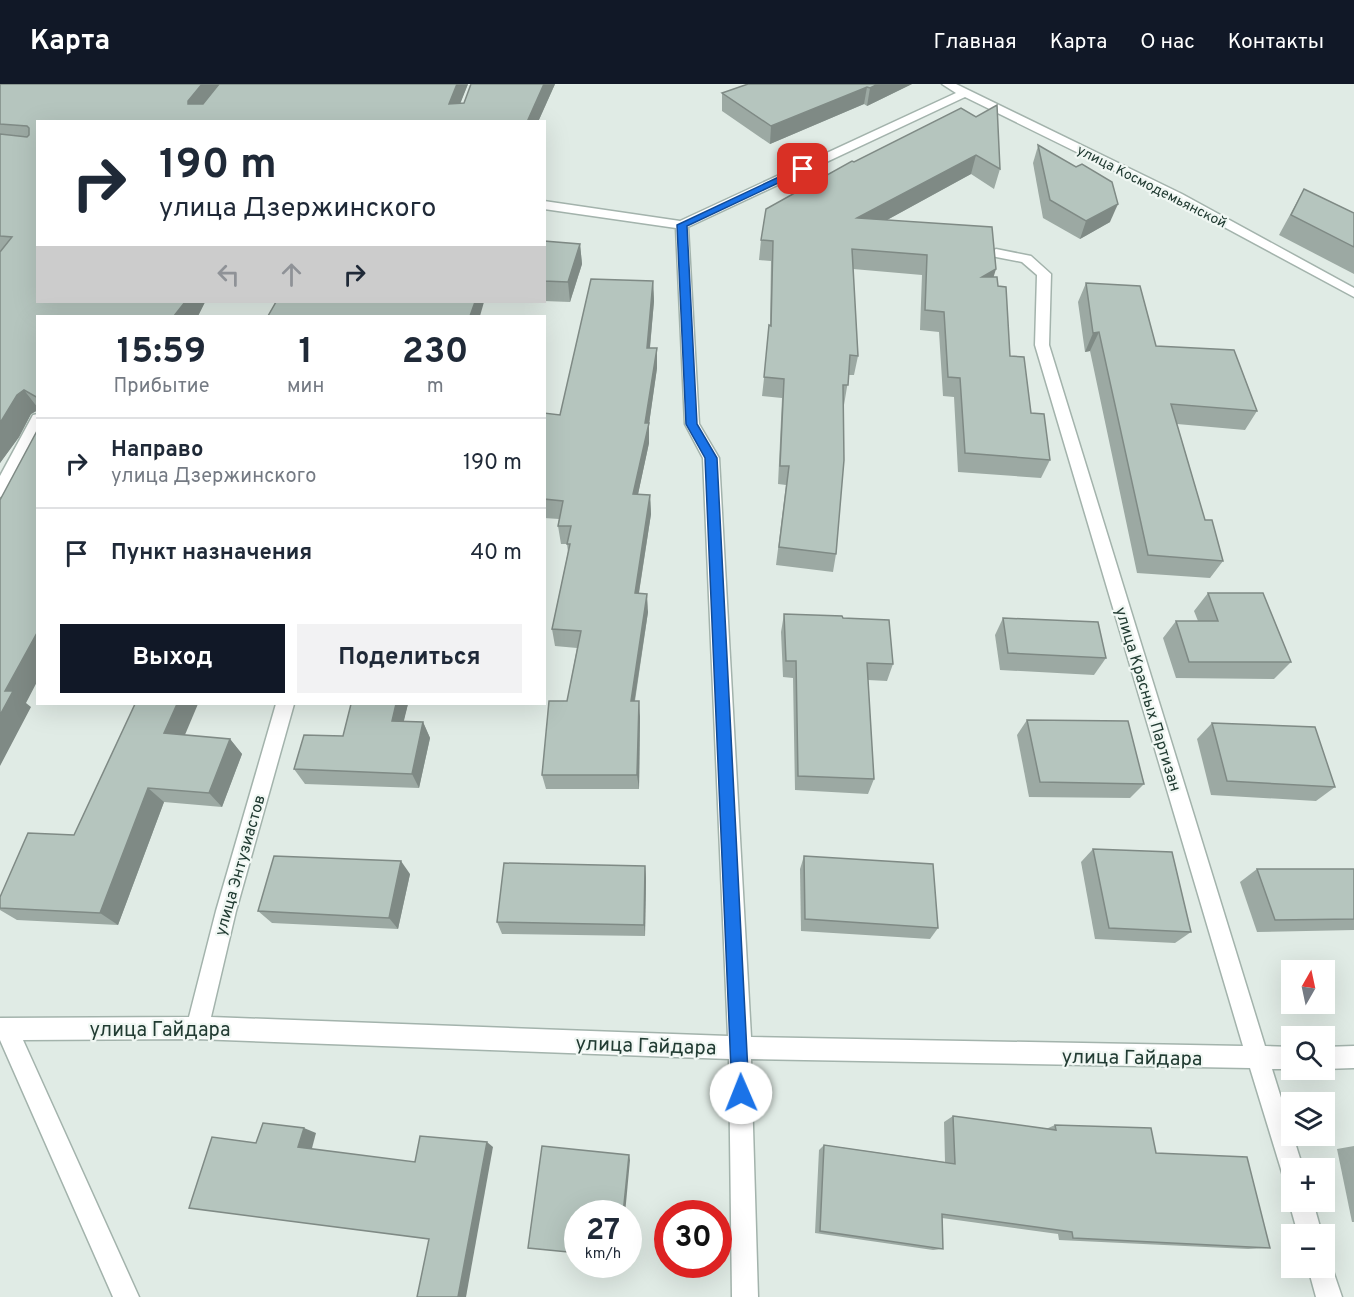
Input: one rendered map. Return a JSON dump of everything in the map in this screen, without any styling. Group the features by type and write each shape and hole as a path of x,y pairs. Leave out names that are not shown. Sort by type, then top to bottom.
{"street":[{"name":"улица Космодемьянской","path":"947,84 1178,197 1354,293"},
{"path":"546,205 682,225 965,93"},
{"path":"682,225 692,424 711,458 740,1048 745,1297"},
{"name":"улица Красных Партизан","path":"996,253 1026,259 1044,274 1042,345 1288,1158"},
{"path":"0,491 36,422"},
{"name":"улица Энтузиастов","path":"197,1028 226,910 285,705"},
{"name":"улица Гайдара","path":"4,1029 197,1028 740,1048 1281,1059"},
{"path":"4,1029 126,1297"},
{"path":"1335,1058 1354,1057"},
{"path":"1323,1278 1329,1297"}],"building":[{"path":"0,84 202,84 188,104 203,104 219,84 457,84 449,104 464,103 471,84 544,84 528,120 36,120 36,303 184,303 175,315 36,315 36,397 24,390 17,395 0,423 0,252 12,237 0,236 0,134 27,137 29,128 0,124"},
{"path":"748,84 878,84 771,126 722,93"},
{"path":"997,105 1000,169 976,155 857,218 992,227 996,269 982,277 997,277 998,286 1006,287 1010,356 1024,357 1031,413 1044,414 1050,460 965,453 960,378 948,377 944,312 925,310 927,255 852,249 858,356 850,355 848,385 843,385 844,460 836,554 779,547 789,466 780,466 784,379 764,377 769,325 771,326 773,241 761,240 766,209 852,161 961,108 976,117"},
{"path":"1038,145 1076,167 1082,164 1112,182 1118,204 1086,221 1050,200"},
{"path":"1304,189 1354,213 1354,247 1291,215"},
{"path":"546,241 580,244 568,282 546,281"},
{"path":"591,279 653,281 647,348 657,348 645,423 649,423 633,494 650,495 635,593 647,594 631,701 639,701 637,775 542,775 549,701 567,701 581,631 552,629 570,544 567,544 571,526 558,526 563,501 546,499 546,413 560,415"},
{"path":"1086,283 1140,286 1156,346 1234,350 1257,411 1171,404 1205,520 1212,520 1223,561 1148,555 1099,332 1093,333"},
{"path":"275,303 475,303 470,315 269,315"},
{"path":"36,433 36,635 5,691 13,691 0,715 0,500"},
{"path":"1208,593 1263,593 1291,662 1189,662 1176,621 1218,621"},
{"path":"784,614 889,620 893,664 867,663 874,779 798,776 796,661 786,661"},
{"path":"1003,618 1098,622 1106,658 1008,653"},
{"path":"135,705 177,705 164,733 230,739 209,793 148,788 100,913 0,908 0,897 28,833 74,835"},
{"path":"351,705 396,705 392,721 423,722 412,774 294,769 304,735 343,736"},
{"path":"1027,720 1128,721 1144,784 1040,782"},
{"path":"1212,723 1315,727 1335,787 1227,781"},
{"path":"1093,849 1172,852 1191,932 1109,928"},
{"path":"274,856 401,861 389,918 258,911"},
{"path":"804,856 933,864 938,928 805,919"},
{"path":"504,863 645,866 644,925 497,922"},
{"path":"1257,869 1354,869 1354,919 1275,920"},
{"path":"953,1116 1056,1130 1055,1125 1151,1128 1156,1153 1247,1157 1270,1248 1073,1238 1072,1232 942,1214 943,1249 820,1231 824,1145 955,1164"},
{"path":"263,1123 304,1128 298,1147 415,1162 420,1136 487,1142 458,1297 417,1297 429,1239 189,1208 212,1137 256,1143"},
{"path":"542,1146 629,1155 624,1200 564,1200 564,1252 528,1248"}],"route":[{"path":"741,1093 711,458 692,424 682,225 803,169"}]}
